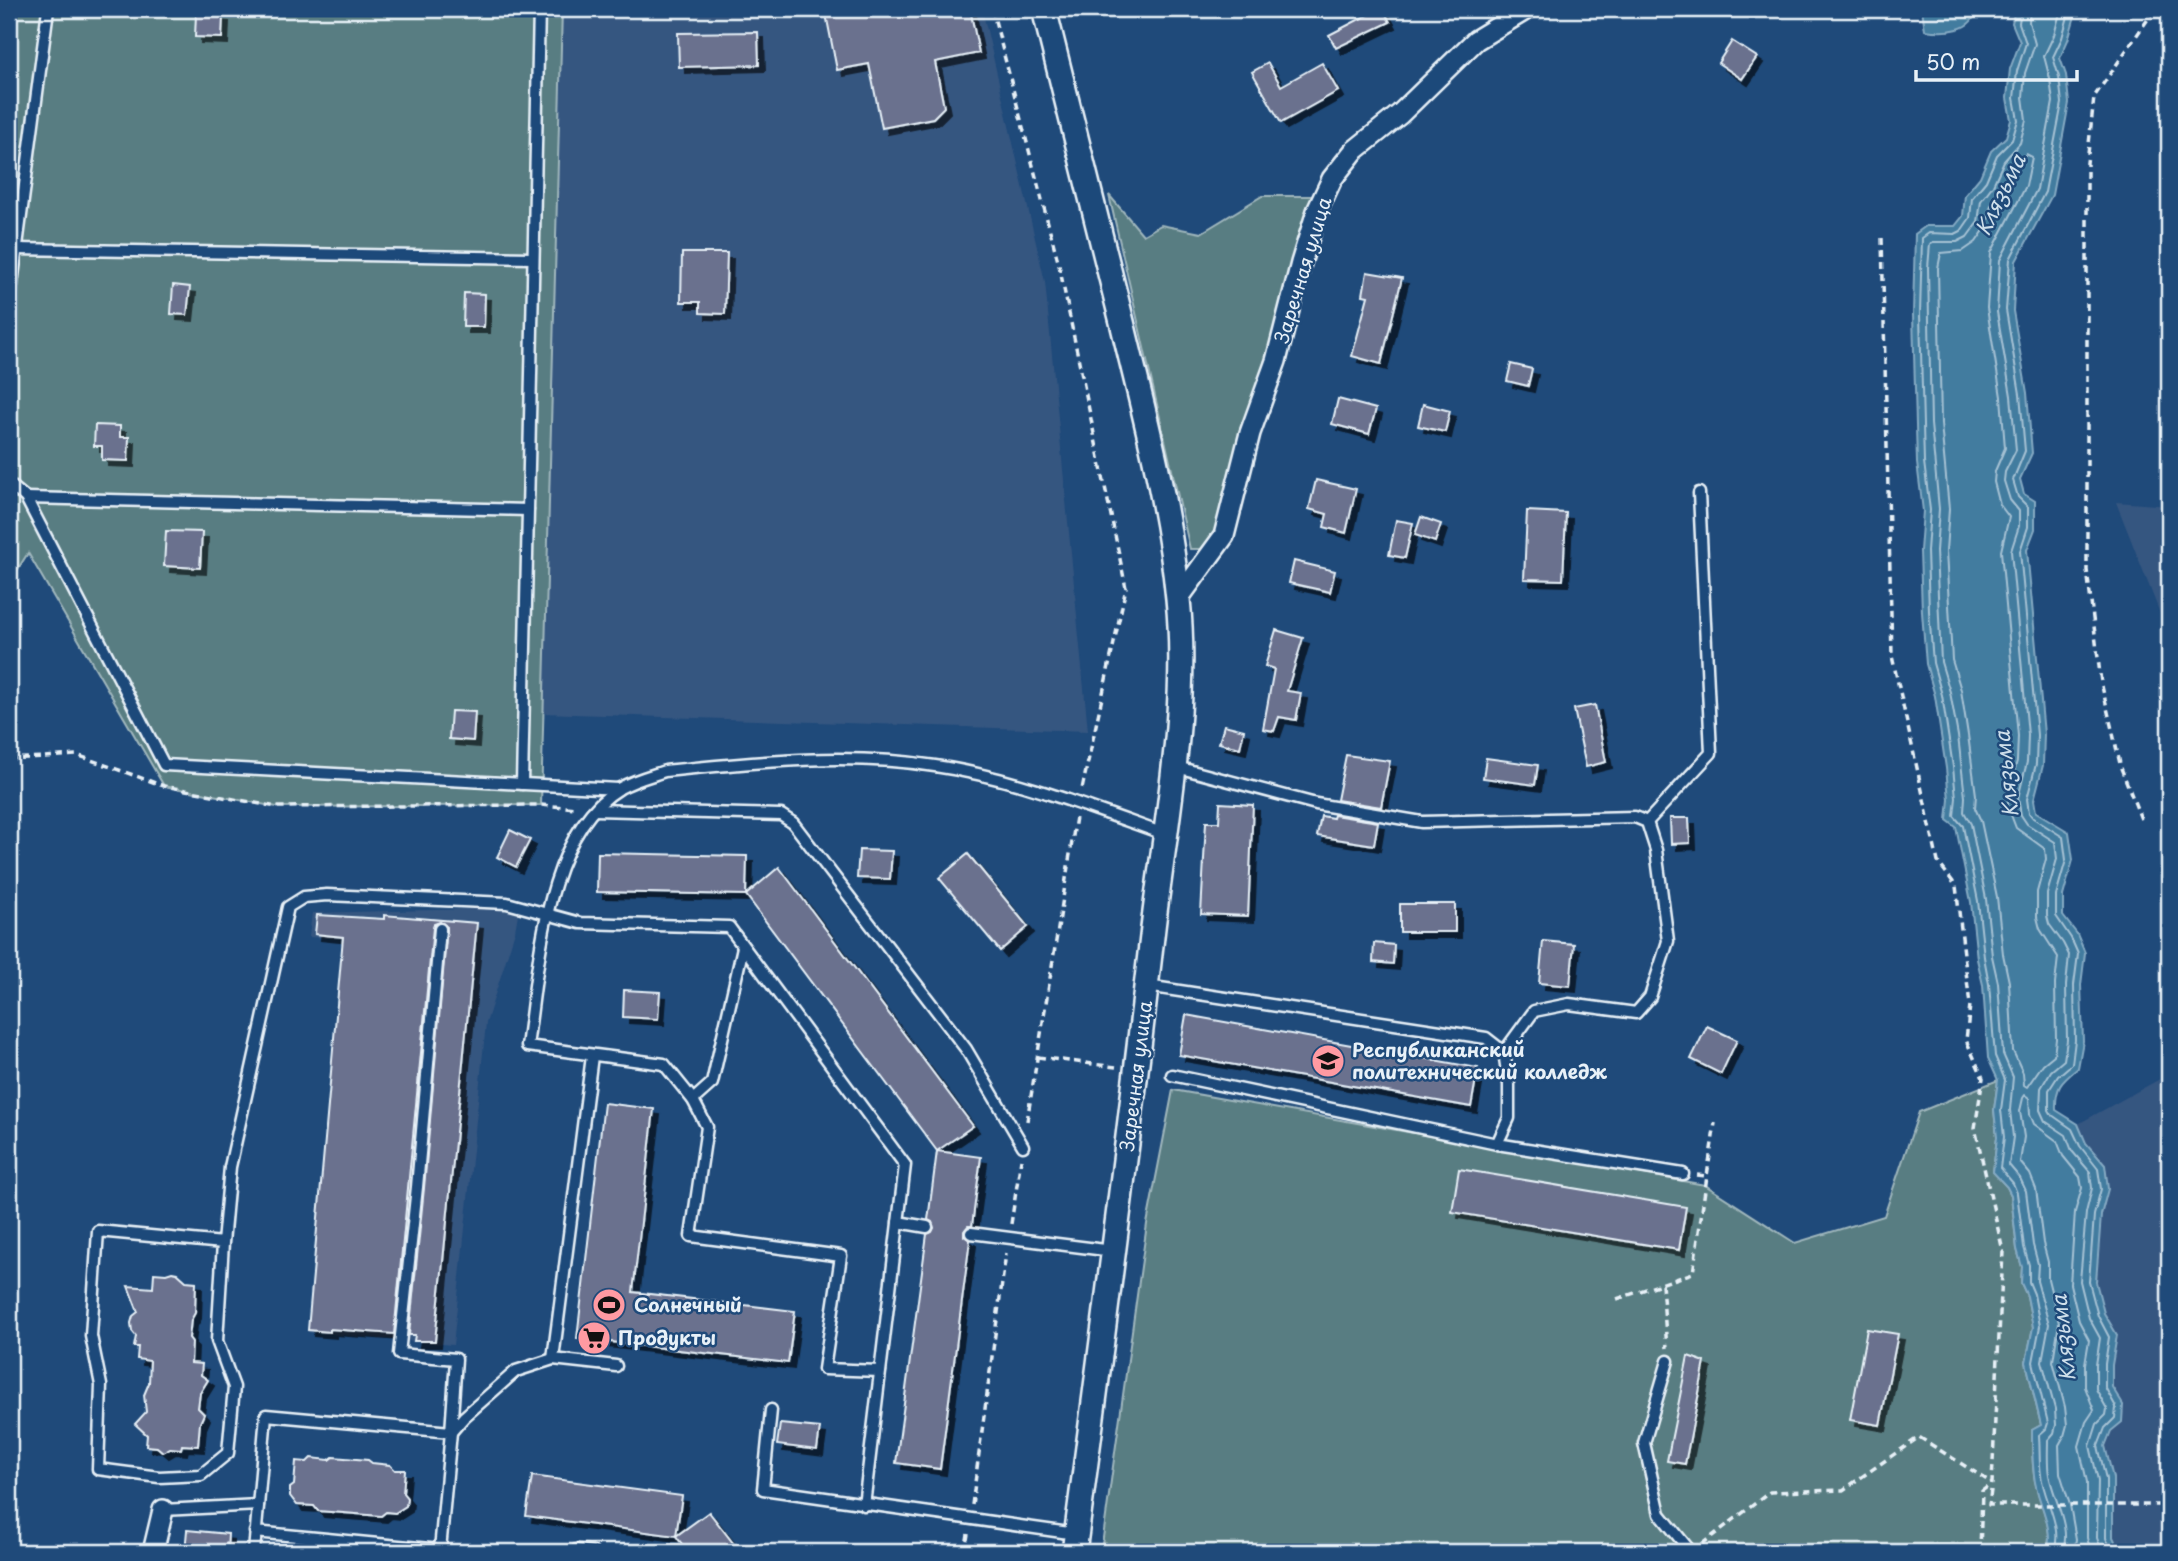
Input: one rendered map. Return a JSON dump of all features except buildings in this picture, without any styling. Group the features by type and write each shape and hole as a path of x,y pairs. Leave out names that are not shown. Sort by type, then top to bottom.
{"street":[{"name":"Заречная улица","path":"1044,9 1136,378 1168,528 1178,599 1181,669 1147,986 1076,1543"},
{"name":"Заречная улица","path":"1178,599 1224,536 1250,433 1276,360 1301,263 1317,211 1332,179 1354,151 1400,114 1476,40 1527,9"},
{"path":"153,1552 163,1510"}],"lane":[{"path":"9,307 48,9"},
{"path":"522,784 539,9"},
{"path":"16,249 533,258"},
{"path":"9,484 26,498 164,765 618,789"},
{"path":"1647,822 1711,753 1699,493"},
{"path":"26,498 528,510"},
{"path":"880,1371 824,1368 841,1256 691,1236 707,1127 693,1100 664,1064 527,1046 548,915 566,851 595,810 618,789 637,780 665,771 841,758 936,766 968,772 1079,804 1164,834"},
{"path":"1172,766 1316,804 1422,822 1635,817 1647,822 1656,850 1668,941 1650,997 1636,1013 1569,1004 1534,1011 1504,1052"},
{"path":"595,810 781,815 793,823 966,1049 1023,1146"},
{"path":"223,1243 98,1231 91,1336 100,1385 97,1469 159,1477 201,1475 228,1453 234,1387 217,1341 230,1167 288,907 304,897 327,895 507,903 580,923 729,927 905,1165 864,1504"},
{"path":"255,1532 440,1550 456,1359 399,1354 440,929"},
{"path":"693,1100 712,1083 743,947"},
{"path":"1147,986 1486,1038 1504,1052 1509,1085 1509,1118 1497,1144"},
{"path":"553,1359 592,1056"},
{"path":"1172,1075 1497,1144 1683,1174"},
{"path":"898,1223 928,1227"},
{"path":"971,1233 1114,1251"},
{"path":"451,1432 516,1371 553,1359 616,1366"},
{"path":"1668,1361 1644,1443 1660,1514 1691,1552"},
{"path":"771,1410 763,1489 864,1504 1076,1543"},
{"path":"254,1552 266,1415 451,1432"},
{"path":"163,1510 258,1505"},
{"path":"576,1552 592,1552"}],"path":[{"path":"992,9 1059,265 1126,588 1079,804"},
{"path":"2141,819 2121,768 2101,682 2087,570 2087,163 2094,97 2156,9 2169,27"},
{"path":"1882,237 1892,656 1938,862 1956,886 1970,1005 1966,1040 1983,1078 1975,1128 2003,1251 1989,1506 2166,1505 2169,1499"},
{"path":"9,759 76,755 164,786 277,807 541,805 595,810"},
{"path":"1038,1057 1128,1069"},
{"path":"1618,1299 1693,1273 1715,1122"},
{"path":"1683,1174 1707,1176"},
{"path":"1662,1284 1668,1361"},
{"path":"1701,1545 1770,1492 1843,1490 1919,1437 1992,1483"},
{"path":"1980,1552 1982,1491 1992,1483"}],"shaded area":[{"path":"562,9 982,9 1045,282 1088,731 543,713"},
{"path":"2116,502 2169,506 2169,636"},
{"path":"519,908 515,931 486,1023 453,1345 308,1332 343,939 309,937 312,913"},
{"path":"2169,1074 2169,1552 2120,1552 2113,1537 2113,1478 2105,1446 2123,1405 2112,1387 2112,1365 2117,1335 2104,1313 2096,1282 2101,1215 2108,1189 2105,1165 2086,1143 2078,1124"}],"green space":[{"path":"9,9 562,9 541,805 277,807 164,786 28,553 9,583"},
{"path":"1109,195 1143,235 1161,225 1201,233 1262,196 1312,196 1215,533 1202,549 1190,549"},
{"path":"1998,1080 1994,1110 1997,1137 1993,1172 2011,1195 2017,1249 2022,1267 2021,1283 2027,1296 2033,1327 2026,1362 2041,1425 2032,1430 2032,1459 2049,1533 2047,1552 1101,1552 1147,1224 1173,1090 1705,1185 1795,1243 1884,1216 1919,1112"}],"water":[{"path":"1922,9 1976,9 1974,17 1964,27 1941,31 1925,30"},
{"name":"Клязьма","path":"2015,9 2077,9 2060,58 2066,75 2069,103 2052,195 2016,261 2013,311 2027,393 2032,453 2020,479 2024,494 2035,501 2035,529 2027,550 2044,734 2043,765 2034,800 2036,812 2069,832 2073,860 2063,896 2063,916 2077,934 2085,953 2081,985 2083,1041 2078,1068 2063,1081 2058,1090 2056,1110 2078,1124 2086,1143 2105,1165 2108,1189 2101,1215 2096,1282 2104,1313 2117,1335 2112,1365 2112,1387 2123,1405 2122,1422 2111,1431 2105,1446 2113,1478 2113,1537 2120,1552 2047,1552 2049,1533 2035,1485 2032,1458 2032,1430 2041,1425 2026,1362 2033,1327 2027,1296 2021,1283 2022,1267 2017,1249 2011,1195 1993,1172 1997,1137 1994,1110 1998,1080 1988,1058 1983,985 1977,959 1971,902 1956,827 1947,820 1949,799 1946,768 1935,696 1926,664 1922,612 1920,551 1923,511 1917,463 1913,314 1915,234 1926,226 1955,226 1963,216 1965,195 1980,177 1991,151 2006,137 2011,120 2007,98 2010,69 2020,42 2012,23"}],"place":[{"name":"Республиканский политехнический колледж","path":"1328,1061"},
{"name":"Солнечный","path":"609,1305"},
{"name":"Продукты","path":"594,1338"}]}
